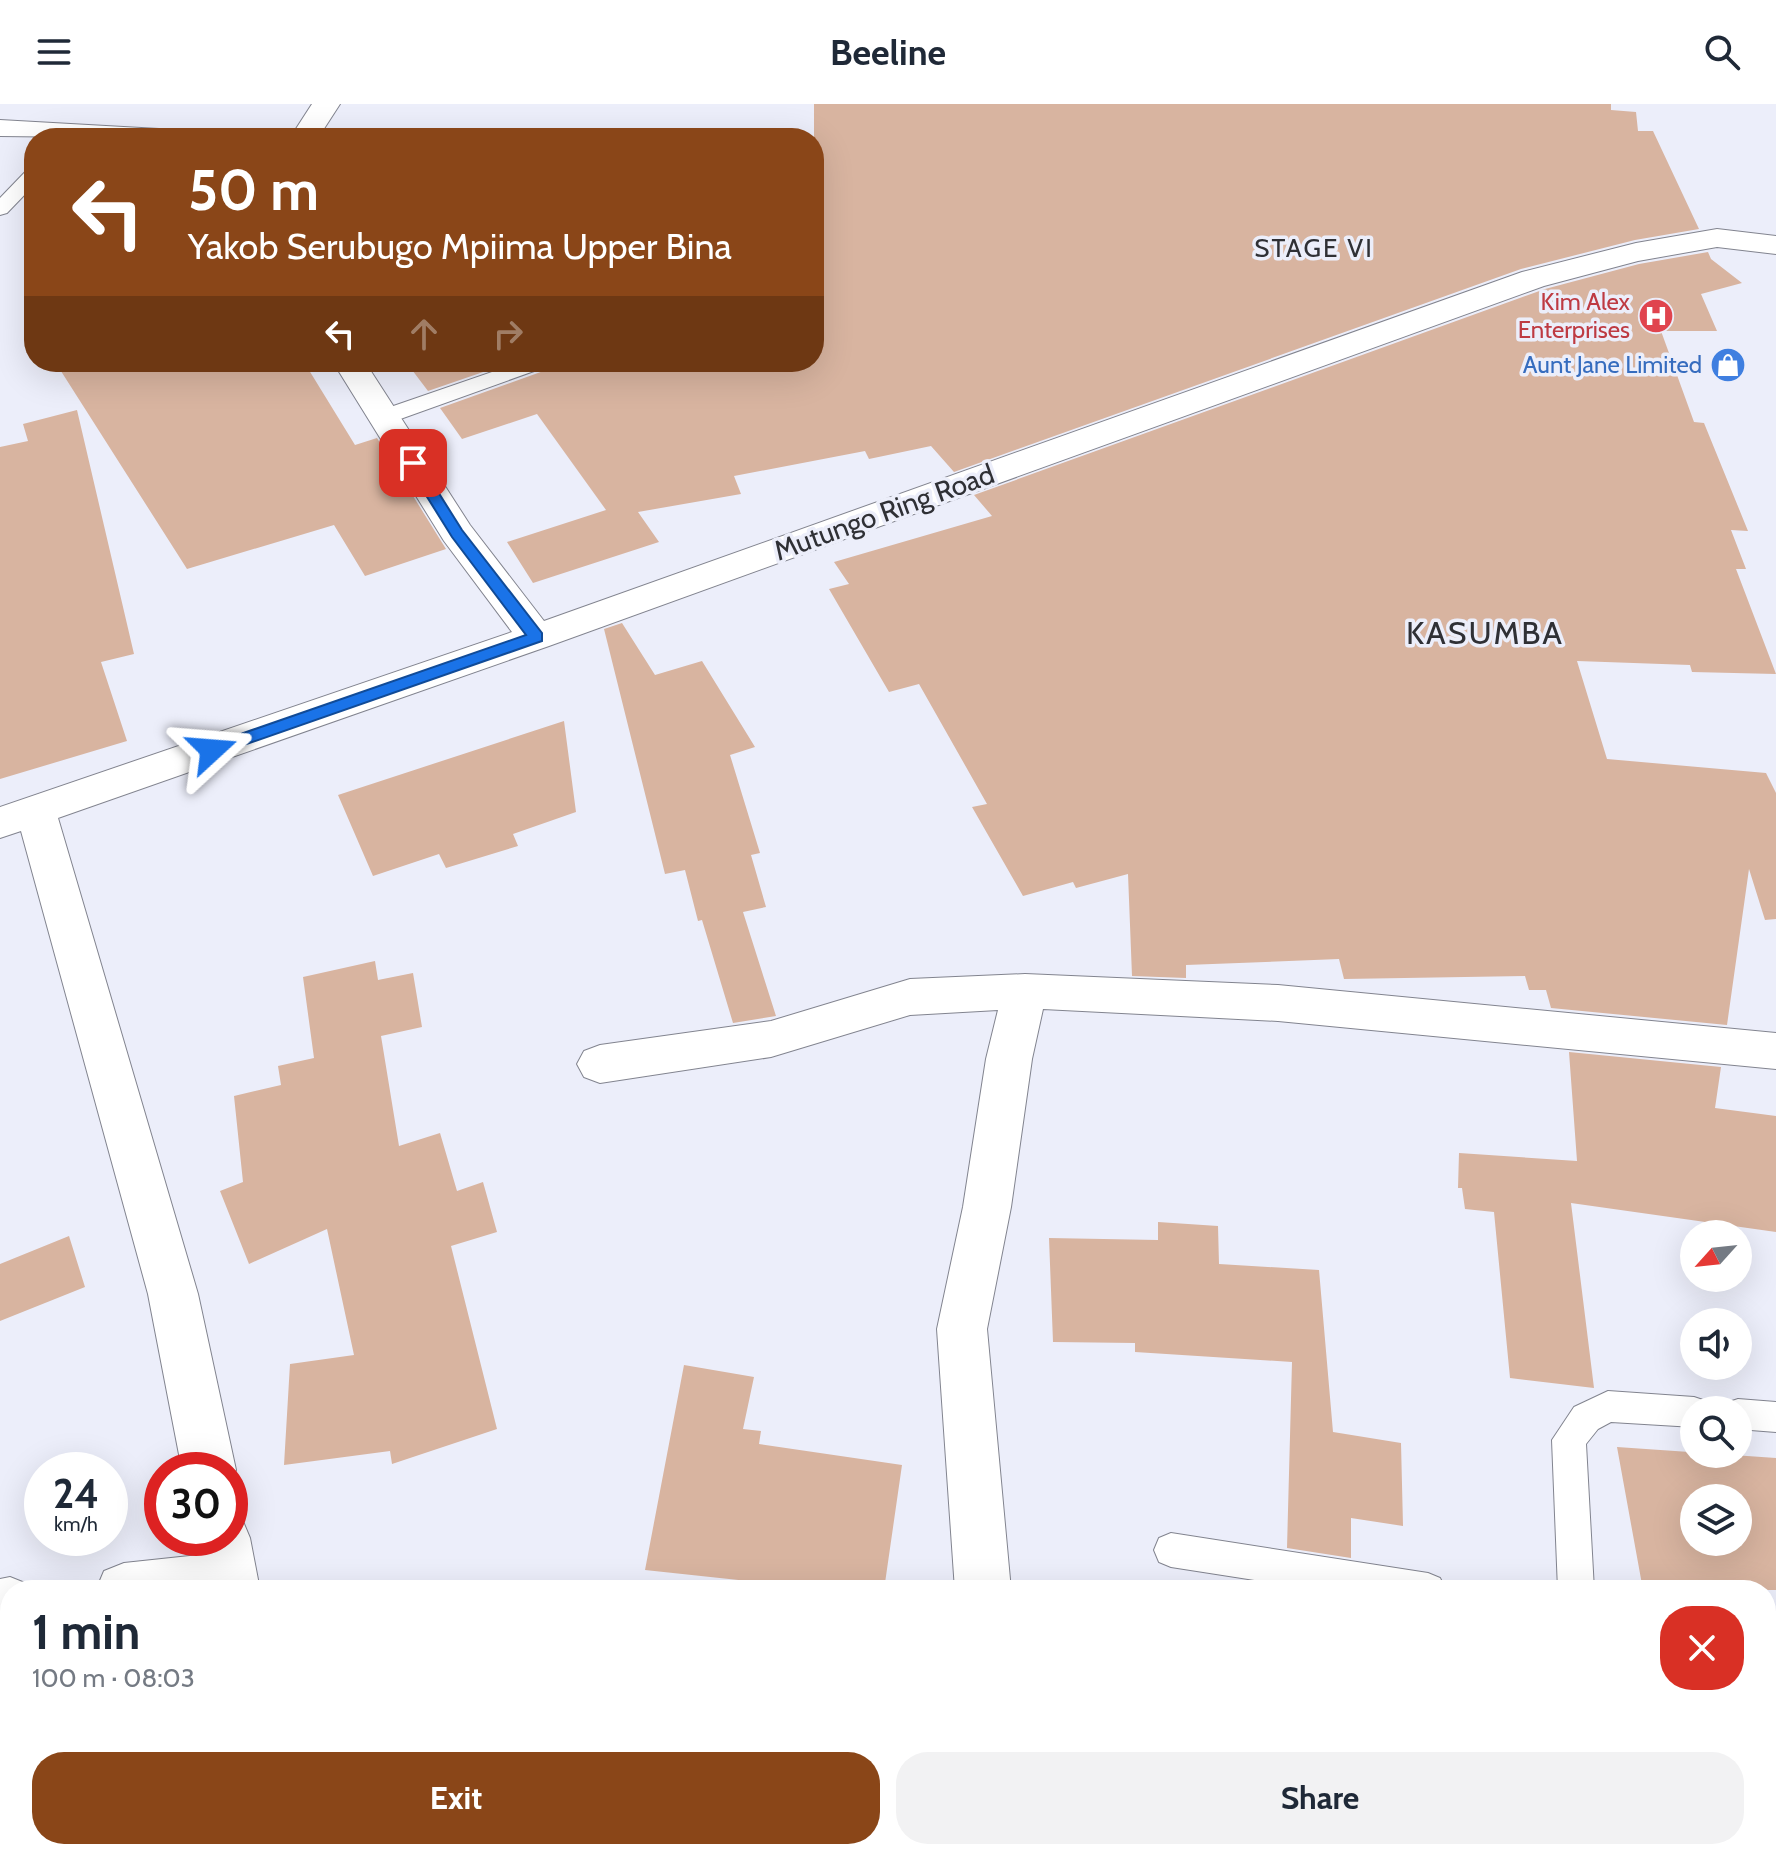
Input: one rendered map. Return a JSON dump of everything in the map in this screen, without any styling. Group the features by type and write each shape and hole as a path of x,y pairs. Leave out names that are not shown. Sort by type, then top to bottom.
{"street":[{"path":"310,128 326,104"},
{"path":"0,128 24,130"},
{"name":"Mutungo Ring Road","path":"18,818 536,637 1533,279 1636,252 1717,238 1776,245"},
{"path":"355,372 457,533 536,637"},
{"path":"18,818 173,1294 205,1452"},
{"path":"600,1064 771,1039 910,997 1025,991 1278,1003 1776,1051"},
{"path":"982,1580 962,1329 987,1207 1009,1059 1025,991"},
{"path":"174,1580 229,1569"}],"lane":[{"path":"0,209 24,184"},
{"path":"384,417 512,372"},
{"path":"1576,1580 1569,1440 1586,1418 1608,1406 1680,1411"},
{"path":"1752,1415 1776,1417"},
{"path":"1171,1550 1364,1580"}],"building":[{"path":"814,104 1611,104 1611,110 1636,112 1638,131 1653,131 1699,229 1635,240 1521,269 954,472 931,446 869,459 865,451 734,476 741,494 638,512 659,542 533,583 507,542 606,510 537,414 462,439 440,408 541,372 824,372 824,128 814,128"},
{"path":"1708,252 1711,259 1742,283 1701,294 1717,331 1661,331 1694,422 1704,423 1748,531 1731,530 1746,569 1736,569 1776,674 1692,672 1690,665 1577,661 1607,759 1766,773 1776,793 1776,919 1765,920 1749,869 1727,1025 1551,1008 1546,990 1529,990 1525,976 1344,979 1339,959 1186,965 1186,978 1132,976 1128,874 1076,888 1073,882 1023,896 972,807 987,804 919,684 889,692 829,589 849,584 834,562 992,516 974,495 1545,289 1639,264"},
{"path":"62,372 310,372 355,445 377,438 446,549 365,576 334,525 187,569"},
{"path":"414,372 483,372 428,391"},
{"path":"77,410 134,654 101,662 127,741 0,779 0,447 28,441 23,424"},
{"path":"622,623 655,675 702,661 755,747 730,755 760,853 751,855 766,907 743,912 776,1016 733,1023 702,920 698,921 685,870 665,874 604,629"},
{"path":"564,721 576,812 513,834 518,846 446,868 439,854 373,876 338,795"},
{"path":"375,961 378,980 413,973 422,1027 381,1036 399,1146 440,1133 457,1191 483,1182 497,1232 451,1246 497,1429 392,1464 390,1451 284,1465 290,1364 354,1355 327,1229 249,1264 220,1191 243,1182 234,1096 281,1085 278,1066 314,1058 303,977"},
{"path":"1569,1052 1721,1067 1715,1108 1776,1116 1776,1232 1752,1229 1752,1220 1691,1220 1571,1203 1594,1388 1510,1378 1494,1212 1465,1209 1462,1188 1458,1188 1459,1153 1577,1161"},
{"path":"1158,1222 1218,1226 1219,1264 1319,1270 1333,1432 1401,1443 1403,1526 1351,1518 1351,1558 1287,1548 1292,1362 1135,1352 1135,1343 1053,1342 1049,1238 1158,1240"},
{"path":"69,1236 85,1287 0,1321 0,1264"},
{"path":"684,1365 754,1377 743,1429 761,1431 759,1444 902,1465 885,1580 738,1580 645,1570"},
{"path":"1617,1447 1680,1451 1680,1468 1752,1468 1752,1456 1776,1458 1776,1580 1641,1580"}],"place":[{"name":"Kim Alex Enterprises","path":"1656,316"},
{"name":"Aunt Jane Limited","path":"1728,365"}],"district":[{"name":"STAGE VI","path":"1314,248"},
{"name":"KASUMBA","path":"1485,633"}],"route":[{"path":"212,750 536,637 457,533 413,463"}]}
